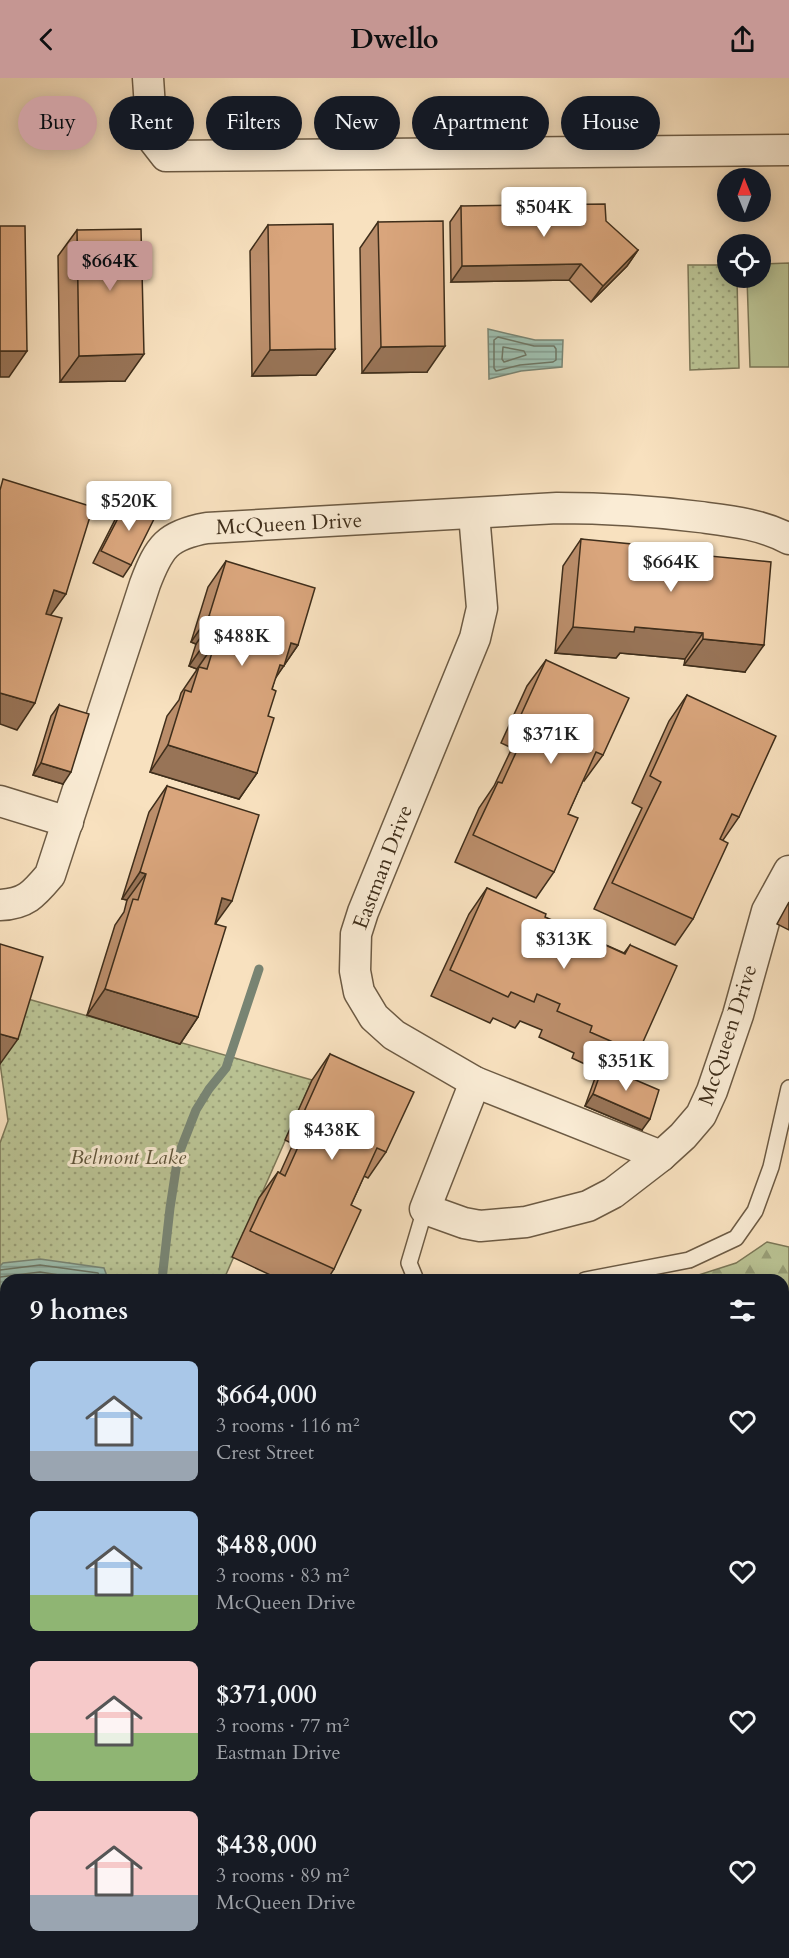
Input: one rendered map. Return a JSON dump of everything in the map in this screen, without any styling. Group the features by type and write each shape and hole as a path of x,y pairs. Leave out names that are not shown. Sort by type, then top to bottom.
{"street":[{"path":"148,78 152,138 166,156 789,150"},
{"name":"McQueen Drive","path":"0,905 14,904 33,895 50,875 145,584 155,558 176,537 190,531 207,528 557,508 595,508 673,514 749,524 772,530 789,538"},
{"name":"Eastman Drive","path":"474,514 482,608 475,638 363,912 356,934 355,971 359,992 374,1017 394,1035 475,1082 661,1156"},
{"path":"0,801 68,822"},
{"name":"McQueen Drive","path":"425,1209 464,1223 480,1226 526,1222 588,1206 613,1193 661,1156 701,1115 712,1091 738,1015 767,911 789,871"},
{"path":"425,1209 475,1082"}],"lane":[{"path":"643,1274 689,1260 736,1238 755,1211 771,1167 789,1088"},
{"path":"414,1274 409,1263 425,1209"}],"green space":[{"path":"789,263 789,367 750,367 747,288 771,288 771,264"},
{"path":"688,265 717,265 717,288 737,288 739,368 690,370"},
{"name":"Belmont Lake","path":"21,997 312,1080 226,1274 0,1274 0,1143 8,1121 0,1063"},
{"path":"767,1242 789,1247 789,1274 702,1274 736,1263"}],"water":[{"path":"488,329 535,340 563,340 562,367 521,371 489,379"},
{"path":"40,1259 104,1268 106,1274 0,1274 0,1266 3,1263"}],"building":[{"path":"605,204 606,221 638,250 603,286 581,264 462,266 461,206"},
{"path":"443,221 445,346 381,347 378,222"},
{"path":"333,224 335,349 270,350 268,225"},
{"path":"0,226 25,226 27,351 0,351"},
{"path":"141,229 144,354 79,356 77,230"},
{"path":"3,479 93,507 66,594 54,590 46,614 62,618 35,703 0,693 0,490"},
{"path":"128,499 157,513 131,565 101,551"},
{"path":"581,539 642,545 641,554 710,561 710,556 771,562 764,645 703,639 703,633 635,627 634,632 573,627"},
{"path":"226,561 315,588 298,645 291,643 284,666 280,665 272,689 276,691 268,716 274,718 257,773 168,745 185,690 191,692 199,667 207,669 215,643 207,640 214,618 209,616"},
{"path":"546,660 629,698 603,755 596,752 568,814 578,818 554,872 473,835 498,782 502,783 530,722 520,717"},
{"path":"687,695 776,736 739,817 732,814 720,839 728,843 693,919 612,883 661,782 650,776"},
{"path":"59,705 89,714 71,772 41,763"},
{"path":"167,786 259,815 232,901 222,898 215,924 226,927 198,1017 105,989 133,899 138,900 146,874 140,872"},
{"path":"487,888 546,914 545,917 568,927 565,933 588,943 590,938 625,954 630,945 677,966 638,1053 590,1032 592,1026 557,1011 560,1004 537,994 534,1002 511,992 508,997 450,970"},
{"path":"0,944 43,957 18,1039 0,1034"},
{"path":"330,1054 414,1092 386,1152 377,1148 351,1205 361,1210 334,1269 250,1231 278,1172 285,1176 311,1118 303,1114"},
{"path":"603,1066 659,1090 650,1119 593,1094"}],"waterway":[{"path":"163,1274 178,1156 196,1110 226,1068 259,969"}]}
